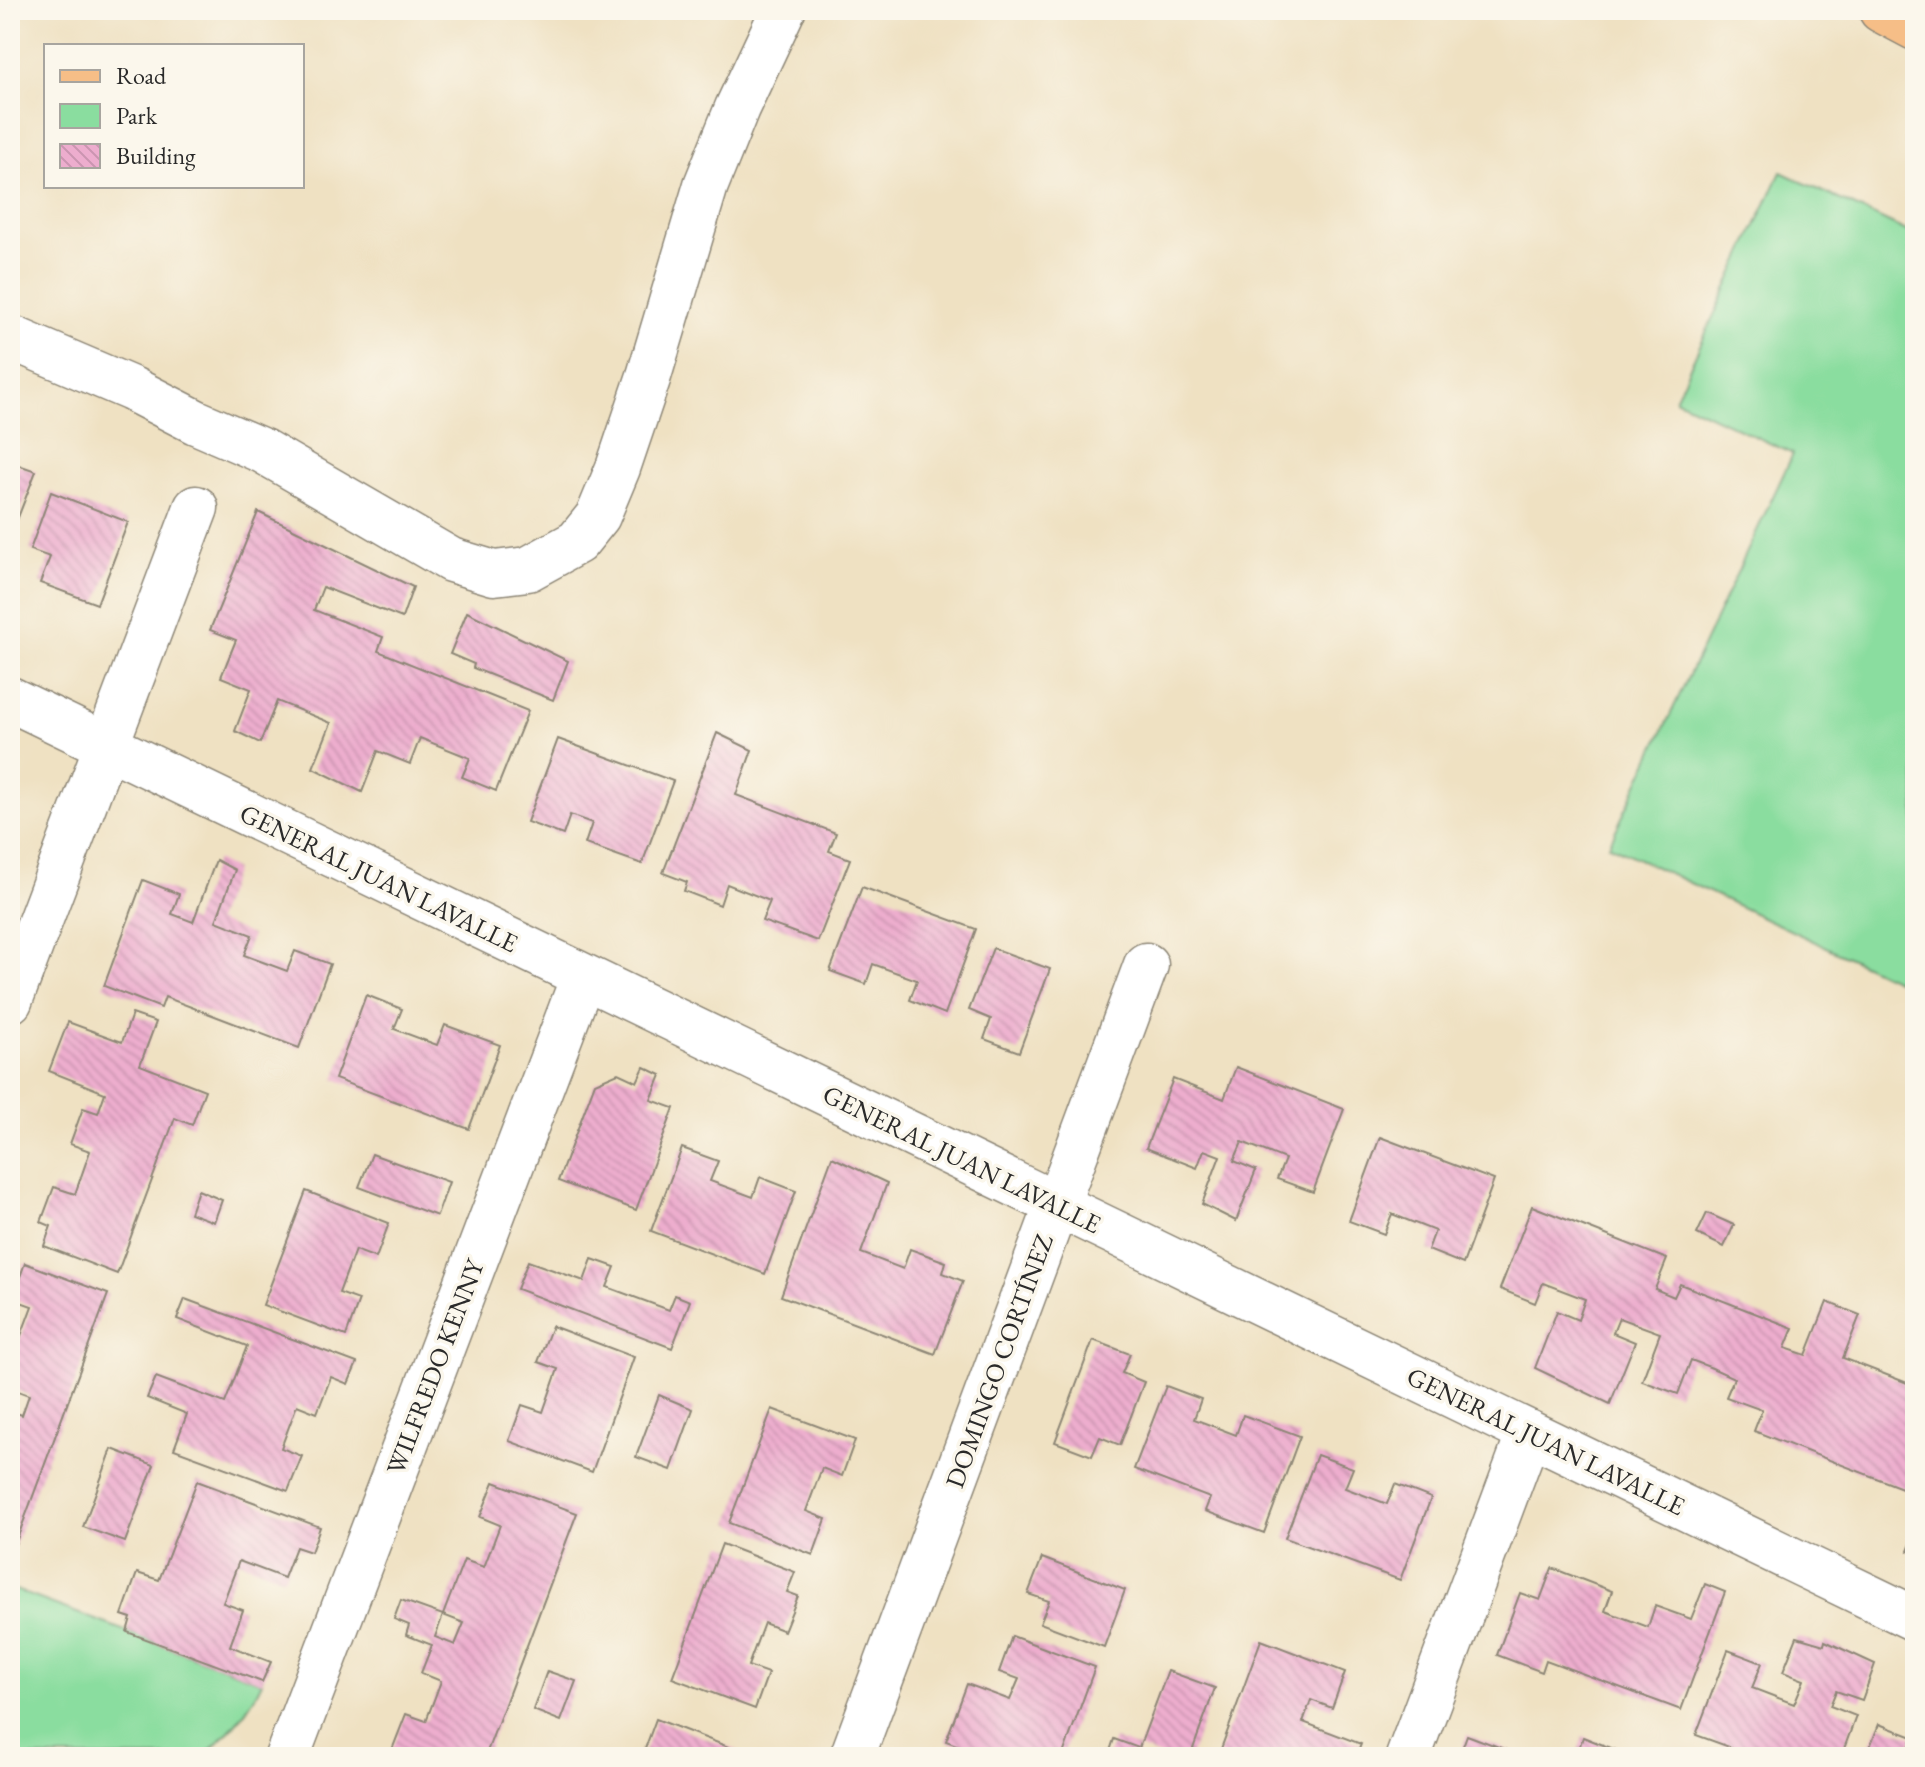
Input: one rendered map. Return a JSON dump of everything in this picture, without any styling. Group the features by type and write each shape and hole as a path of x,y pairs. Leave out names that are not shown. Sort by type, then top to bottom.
{"main road":[{"path":"1881,10 1915,28"}],"street":[{"path":"10,337 132,389 196,422 263,451 451,560 494,573 528,569 577,542 598,516 649,376 706,185 737,108 783,10"},
{"path":"10,1001 196,508"},
{"name":"GENERAL JUAN LAVALLE","path":"10,699 1915,1619"},
{"name":"DOMINGO CORTÍNEZ","path":"852,1757 1146,965"},
{"name":"WILFREDO KENNY","path":"287,1757 583,977"},
{"path":"1408,1757 1529,1433"}],"green space":[{"path":"1781,172 1915,235 1915,989 1609,845 1793,454 1675,399"},
{"path":"10,1588 262,1682 236,1723 202,1757 10,1757"}],"building":[{"path":"10,462 36,471 10,538"},
{"path":"51,492 128,522 97,604 40,583 50,557 30,550"},
{"path":"258,512 413,587 402,618 323,587 314,610 383,637 378,651 528,711 496,791 462,777 470,758 420,738 410,764 378,751 362,792 313,768 331,723 277,701 260,743 235,731 251,689 221,677 236,640 210,630"},
{"path":"467,612 568,661 553,700 473,668 474,664 450,654"},
{"path":"717,733 752,750 736,795 836,833 829,851 850,859 818,941 762,921 770,901 727,884 720,905 684,891 687,882 663,873"},
{"path":"558,739 673,781 642,864 585,844 592,823 570,815 563,835 527,822"},
{"path":"10,797 19,800 10,822"},
{"path":"216,860 235,870 216,921 252,935 244,955 287,971 295,951 330,964 299,1048 165,997 161,1008 104,986 143,880 179,894 172,914 193,922"},
{"path":"862,887 976,929 945,1014 910,1000 917,980 873,964 866,984 830,971"},
{"path":"993,948 1050,969 1019,1052 984,1039 991,1019 969,1010"},
{"path":"366,995 402,1009 394,1029 437,1045 445,1025 500,1045 469,1129 335,1079"},
{"path":"132,1014 156,1022 140,1065 205,1090 192,1125 175,1118 117,1274 44,1246 51,1226 41,1222 54,1187 75,1194 90,1151 70,1144 83,1108 98,1113 105,1093 49,1071 68,1022 122,1042"},
{"path":"644,1067 661,1075 651,1100 674,1108 636,1210 558,1181 595,1083 618,1073 637,1082"},
{"path":"1236,1067 1344,1109 1313,1192 1277,1179 1285,1159 1242,1142 1234,1161 1256,1170 1236,1221 1202,1204 1220,1156 1204,1150 1197,1168 1146,1148 1173,1079 1224,1099"},
{"path":"1380,1137 1494,1180 1463,1264 1428,1250 1435,1231 1392,1214 1384,1234 1349,1221"},
{"path":"682,1148 718,1161 710,1181 753,1197 760,1177 796,1191 765,1274 651,1231"},
{"path":"372,1154 449,1182 437,1216 359,1187"},
{"path":"832,1157 887,1183 861,1253 903,1269 910,1249 946,1262 943,1273 963,1281 935,1354 781,1296"},
{"path":"198,1190 222,1200 214,1222 190,1213"},
{"path":"306,1191 389,1223 376,1258 355,1250 339,1293 359,1300 346,1336 263,1305"},
{"path":"1532,1206 1667,1259 1655,1289 1674,1297 1680,1284 1793,1328 1785,1348 1806,1355 1827,1302 1860,1315 1843,1358 1915,1386 1915,1493 1754,1431 1762,1410 1726,1397 1734,1378 1712,1368 1691,1360 1678,1394 1642,1381 1660,1333 1619,1318 1613,1333 1635,1342 1610,1404 1535,1368 1557,1311 1578,1320 1585,1299 1543,1283 1535,1303 1500,1289"},
{"path":"1707,1213 1734,1225 1724,1247 1697,1234"},
{"path":"592,1259 615,1267 607,1287 669,1310 675,1295 690,1301 672,1348 517,1289 528,1261 584,1281"},
{"path":"25,1263 108,1294 10,1558 10,1411 22,1415 29,1395 10,1388 10,1347 16,1349 32,1306 12,1299"},
{"path":"185,1299 357,1363 348,1384 331,1377 317,1413 297,1405 281,1448 302,1456 288,1491 174,1449 187,1414 147,1398 156,1377 225,1403 247,1346 177,1319"},
{"path":"552,1326 634,1357 592,1472 509,1441 522,1405 543,1412 558,1369 538,1362"},
{"path":"1093,1340 1130,1354 1122,1373 1144,1382 1120,1445 1100,1437 1092,1456 1055,1442"},
{"path":"1166,1386 1201,1399 1194,1419 1236,1435 1243,1415 1300,1436 1264,1533 1205,1511 1210,1498 1134,1469"},
{"path":"659,1395 693,1409 671,1470 636,1457"},
{"path":"772,1409 855,1440 842,1476 822,1468 806,1511 826,1519 813,1555 729,1523"},
{"path":"112,1449 154,1465 125,1542 83,1527"},
{"path":"1317,1455 1353,1468 1345,1488 1387,1504 1395,1484 1431,1498 1400,1580 1285,1538"},
{"path":"197,1481 320,1527 311,1552 296,1547 284,1578 239,1561 223,1603 243,1610 230,1646 271,1662 262,1682 127,1632 131,1618 122,1615 137,1573 159,1580"},
{"path":"494,1482 577,1513 485,1757 412,1757 392,1750 406,1714 426,1721 441,1681 421,1673 432,1645 406,1635 409,1625 394,1619 401,1600 443,1615 464,1560 484,1567 500,1525 480,1517","holes":["443,1615 464,1623 455,1645 435,1637"]},
{"path":"1915,1534 1915,1554 1908,1551"},
{"path":"722,1544 795,1572 787,1592 798,1596 784,1631 764,1623 748,1666 768,1673 755,1709 672,1678"},
{"path":"1042,1558 1125,1590 1104,1647 1040,1623 1049,1601 1028,1594"},
{"path":"1552,1568 1612,1591 1605,1611 1648,1627 1655,1606 1691,1619 1705,1584 1725,1592 1681,1710 1546,1660 1542,1672 1497,1655 1520,1593 1540,1600"},
{"path":"1012,1636 1095,1667 1062,1757 988,1757 946,1741 967,1684 1010,1700 1019,1679 999,1672"},
{"path":"1797,1637 1824,1645 1825,1641 1875,1664 1862,1700 1836,1691 1830,1706 1856,1716 1841,1757 1757,1757 1696,1735 1728,1650 1762,1663 1752,1688 1794,1704 1804,1680 1783,1672"},
{"path":"1261,1640 1345,1672 1332,1708 1311,1700 1303,1722 1361,1744 1356,1757 1336,1757 1314,1749 1311,1757 1218,1757"},
{"path":"547,1671 576,1681 561,1721 533,1710"},
{"path":"1168,1671 1215,1688 1190,1757 1163,1757 1139,1748"},
{"path":"656,1719 739,1751 737,1757 642,1757"},
{"path":"1879,1724 1913,1737 1906,1757 1866,1757"},
{"path":"1467,1735 1515,1753 1514,1757 1459,1757"},
{"path":"1583,1737 1634,1757 1576,1757"},
{"path":"1114,1739 1139,1748 1136,1757 1108,1757"}]}
